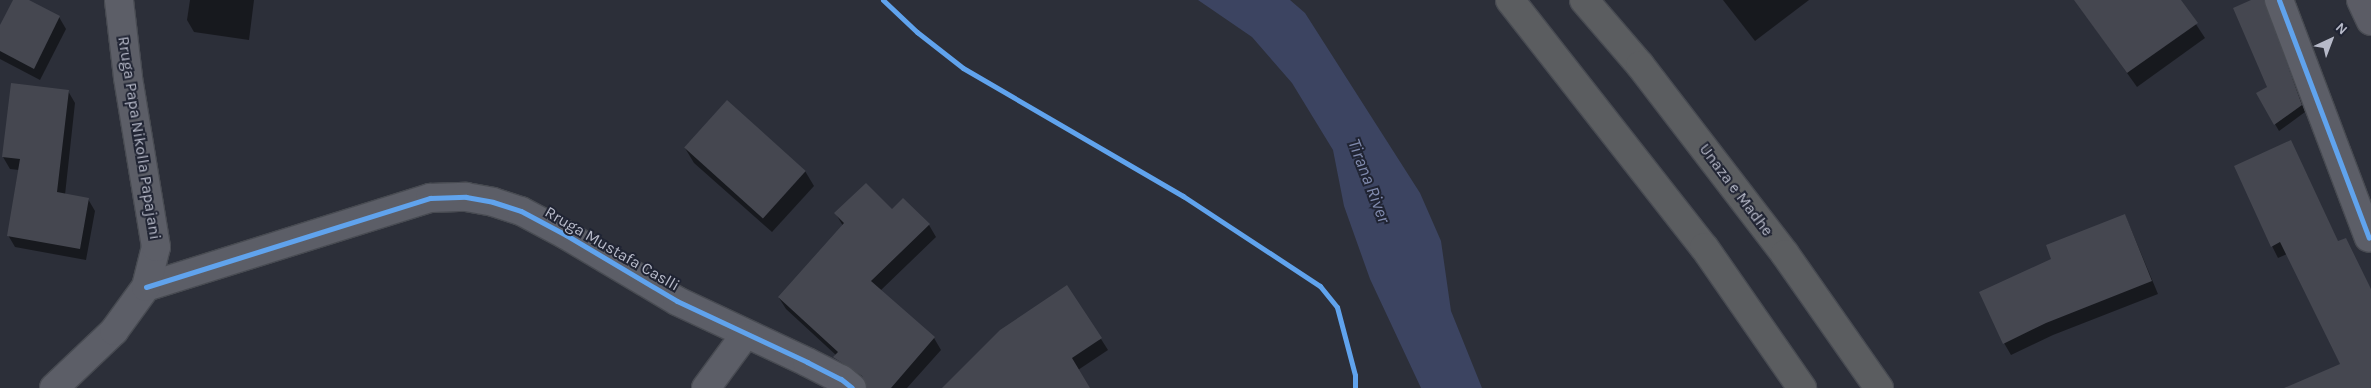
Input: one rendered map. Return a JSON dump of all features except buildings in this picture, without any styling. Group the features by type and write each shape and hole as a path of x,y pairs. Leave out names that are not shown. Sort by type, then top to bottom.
{"highway":[{"path":"1510,0 1704,247 1802,388"},
{"name":"Unaza e Madhe","path":"1584,0 1640,65 1785,254 1879,388"}],"street":[{"name":"Rruga Papa Nikolla Papajani","path":"54,388 114,331 146,287 156,247 128,77 119,0"},
{"path":"2279,0 2368,238"},
{"name":"Rruga Mustafa Caslli","path":"146,287 430,198 466,197 493,202 521,211 566,235 677,301 745,335 815,366 841,379 852,388"},
{"path":"706,388 745,335"}],"water":[{"name":"Tirana River","path":"1198,0 1290,0 1305,13 1420,193 1441,241 1451,311 1482,388 1421,388 1370,279 1344,206 1333,150 1292,83 1252,37"}],"cycle path":[{"path":"883,0 917,32 963,68 1183,196 1320,286 1337,307 1355,375 1355,388"},
{"path":"2279,0 2369,238"},
{"path":"146,287 430,198 466,197 493,202 521,211 566,235 677,301 807,362 841,379 852,388"}]}
